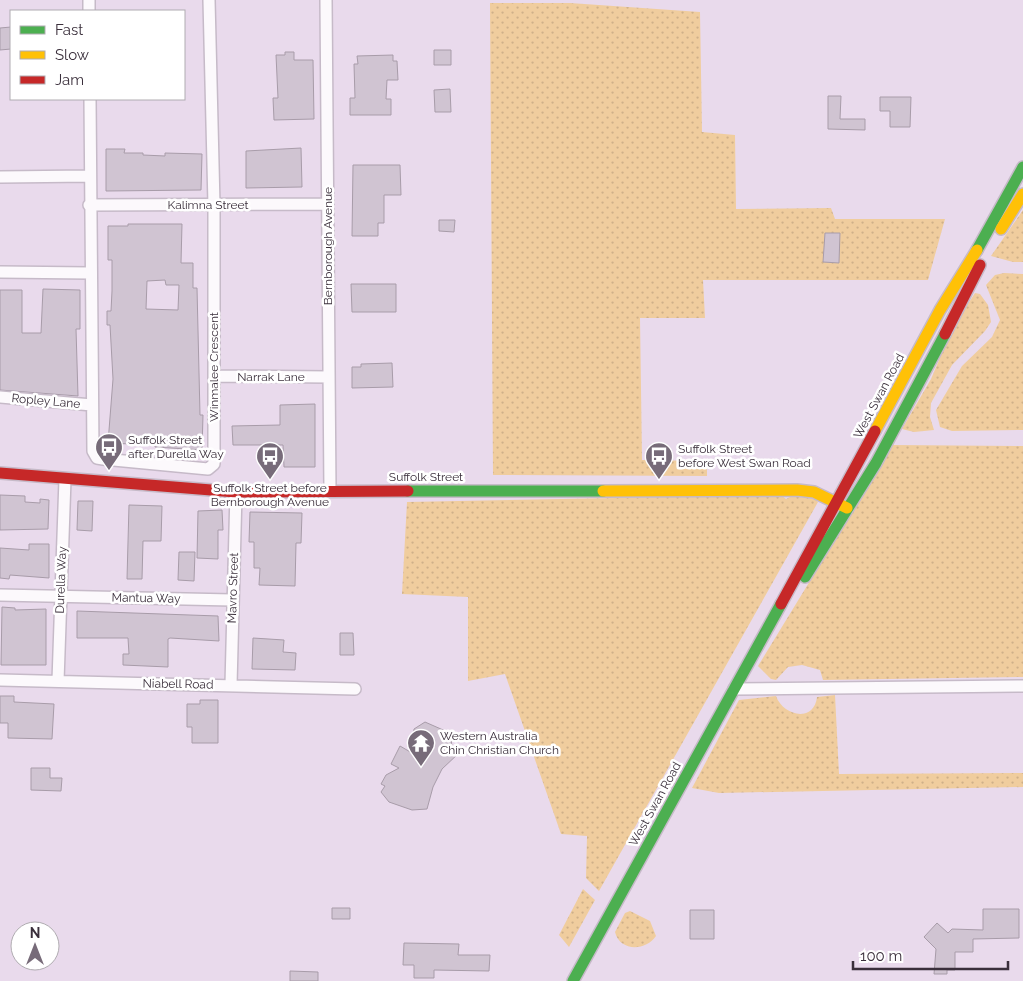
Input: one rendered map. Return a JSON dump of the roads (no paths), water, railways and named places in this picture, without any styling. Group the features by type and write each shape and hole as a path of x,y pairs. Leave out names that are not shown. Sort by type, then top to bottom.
{"main road":[{"name":"West Swan Road","path":"573,981 762,640 940,310 978,248 1023,167"},
{"name":"West Swan Road","path":"762,640 834,536 911,401 987,253 1023,194"},
{"name":"Suffolk Street","path":"0,473 236,492 766,489 814,492 848,509"}],"street":[{"name":"Winmalee Crescent","path":"90,100 89,205 92,451 97,458 208,469 214,464 214,205 210,0"},
{"name":"Bernborough Avenue","path":"326,0 330,491"},
{"path":"0,177 90,176"},
{"name":"Kalimna Street","path":"89,205 328,204"},
{"path":"0,272 90,273"},
{"name":"Narrak Lane","path":"214,376 329,377"},
{"name":"Ropley Lane","path":"0,397 92,405"},
{"name":"Durella Way","path":"58,681 64,479"},
{"name":"Mavro Street","path":"231,685 236,492"},
{"name":"Mantua Way","path":"0,595 232,600"},
{"name":"Niabell Road","path":"0,680 355,689"},
{"path":"734,690 1023,686"}],"place":[{"name":"Suffolk Street after Durella Way","path":"109,471"},
{"name":"Suffolk Street before Bernborough Avenue","path":"270,480"},
{"name":"Suffolk Street before West Swan Road","path":"659,480"},
{"name":"Western Australia Chin Christian Church","path":"421,767"}]}
